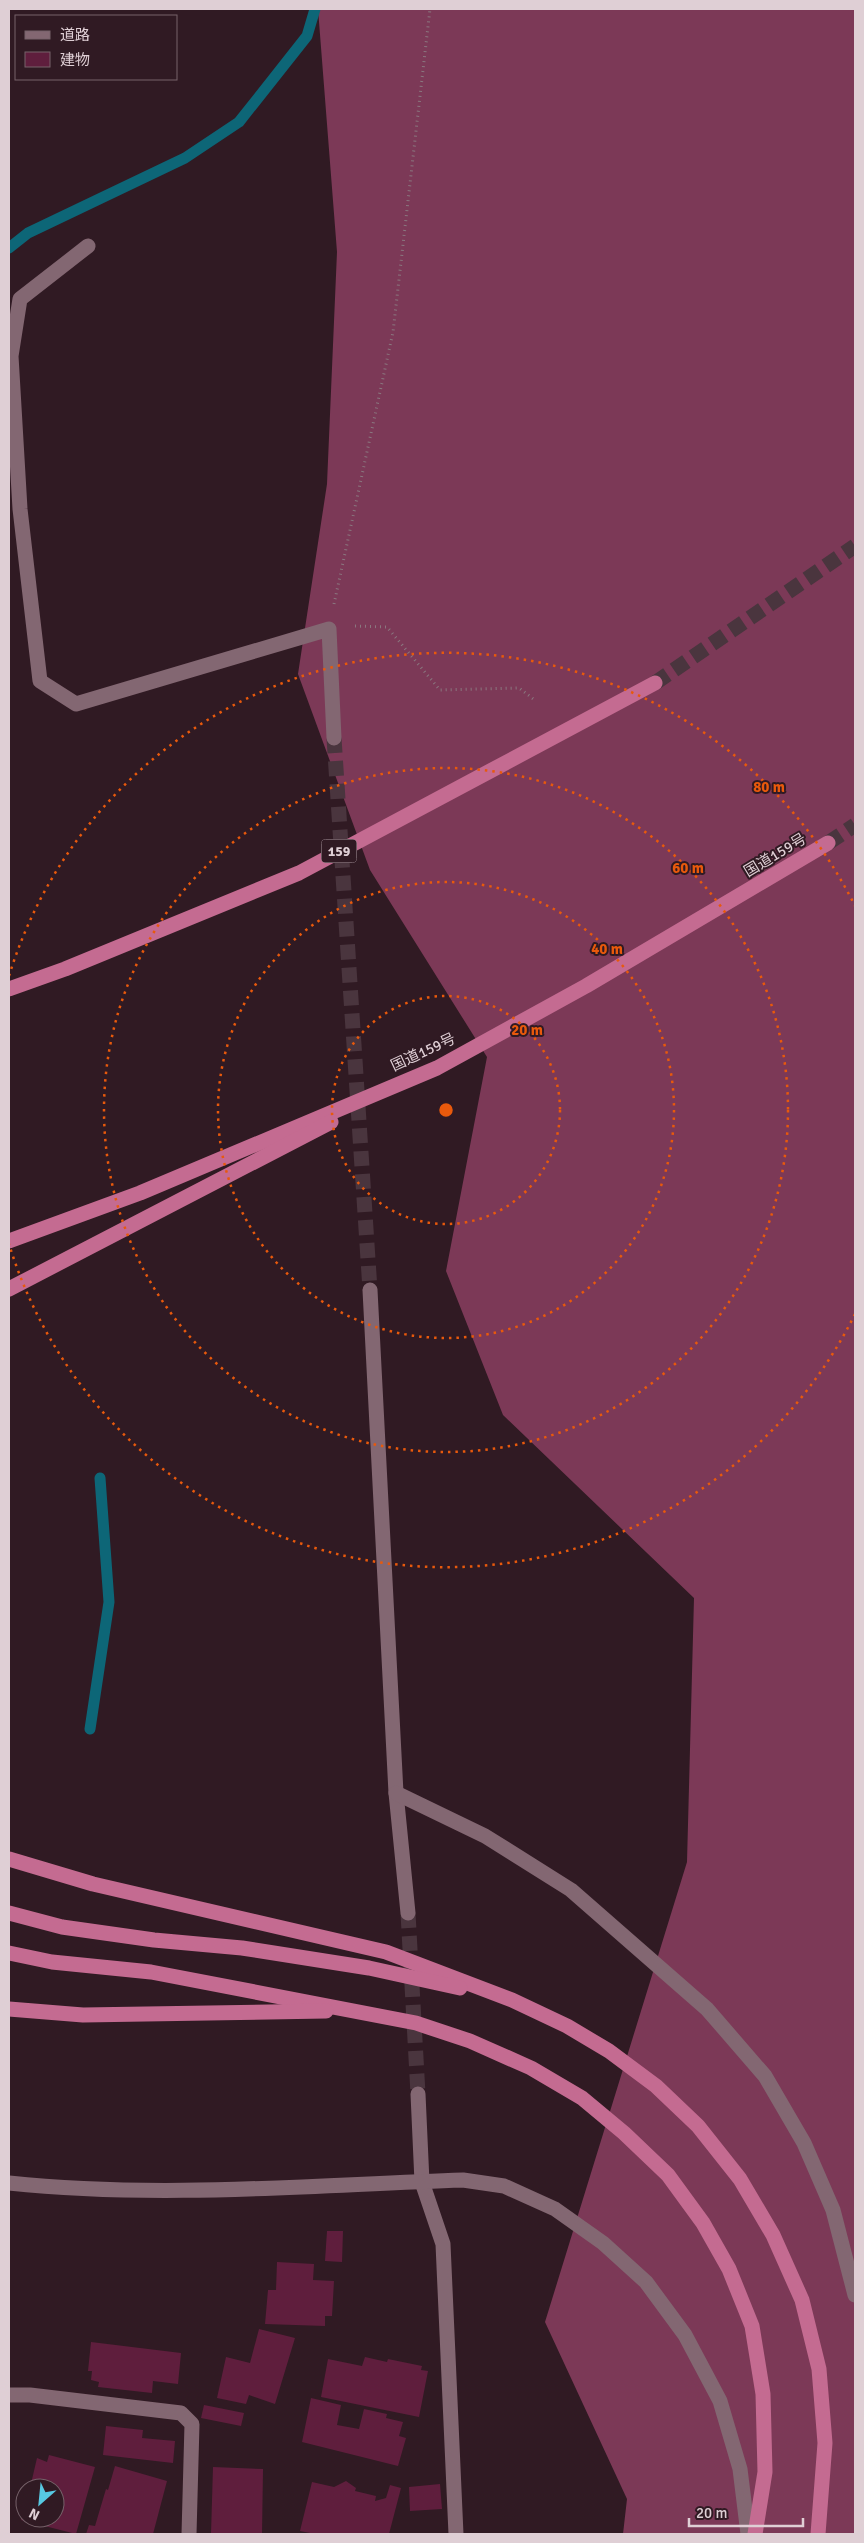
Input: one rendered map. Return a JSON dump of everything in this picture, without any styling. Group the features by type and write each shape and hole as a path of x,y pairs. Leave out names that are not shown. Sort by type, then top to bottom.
{"highway":[{"name":"159","path":"9,989 65,969 299,873 655,683"},
{"name":"国道159号","path":"9,1241 140,1193 437,1068 586,986 828,843"},
{"path":"9,1290 437,1068"},
{"path":"9,1859 93,1884 386,1952 512,2000 567,2026 609,2051 656,2086 698,2126 740,2179 773,2235 802,2300 819,2369 826,2443 818,2534"},
{"path":"9,1913 62,1927 154,1940 242,1948 369,1968 512,2000"},
{"path":"9,1953 52,1962 151,1972 416,2023 470,2041 531,2068 582,2098 624,2133 668,2175 703,2223 729,2269 752,2326 763,2394 765,2462 755,2534"},
{"path":"9,2009 83,2016 360,2011"}],"street":[{"path":"88,246 20,299 11,356 15,510 40,681 76,704 329,629 334,738"},
{"path":"370,1290 396,1793 408,1913"},
{"path":"396,1793 485,1836 571,1890 707,2009 765,2076 804,2143 833,2210 855,2295"},
{"path":"418,2094 422,2182 443,2244 456,2534"},
{"path":"10,2183 68,2189 174,2192 463,2180 504,2186 555,2209 603,2243 646,2282 685,2335 720,2401 740,2468 748,2534"},
{"path":"9,2395 30,2395 181,2413 192,2424 189,2534"}],"path":[{"path":"329,629 393,332 430,9"},
{"path":"354,626 386,627 440,690 519,688 536,701"}],"shaded area":[{"path":"318,9 855,9 855,2534 623,2534 627,2499 545,2322 687,1862 694,1598 503,1415 446,1271 487,1057 370,870 298,674 327,484 337,252"}],"building":[{"path":"327,2231 343,2231 342,2262 325,2261"},
{"path":"277,2262 314,2264 313,2280 334,2281 332,2316 325,2316 325,2326 265,2324 268,2290 276,2290"},
{"path":"259,2329 295,2338 275,2404 249,2395 246,2404 217,2398 226,2357 250,2363"},
{"path":"91,2342 181,2353 178,2384 153,2381 152,2393 98,2387 99,2382 91,2380 92,2371 88,2371"},
{"path":"365,2357 387,2362 388,2359 422,2366 421,2370 428,2371 419,2417 321,2397 328,2359 362,2366"},
{"path":"311,2398 341,2405 337,2425 359,2429 364,2409 387,2414 386,2418 403,2422 399,2436 406,2438 398,2466 302,2442"},
{"path":"204,2405 244,2413 241,2426 201,2418"},
{"path":"106,2426 143,2430 142,2438 175,2441 173,2463 103,2455"},
{"path":"49,2455 95,2467 76,2534 52,2528 65,2528 65,2478 32,2478 37,2458 47,2462"},
{"path":"115,2466 167,2481 153,2534 86,2534 89,2525 95,2526"},
{"path":"213,2467 263,2469 262,2534 211,2534"},
{"path":"346,2481 356,2488 355,2491 376,2496 375,2501 386,2498 390,2485 401,2488 389,2534 315,2534 300,2531 312,2482 334,2487"},
{"path":"440,2484 442,2509 410,2511 409,2487"}],"waterway":[{"path":"9,248 28,233 185,158 239,122 307,36 315,9"},
{"path":"90,1729 109,1602 100,1478"}],"tunnel":[{"path":"655,683 855,546"},
{"path":"334,738 370,1290"},
{"path":"828,843 855,825"},
{"path":"408,1913 418,2094"}]}
